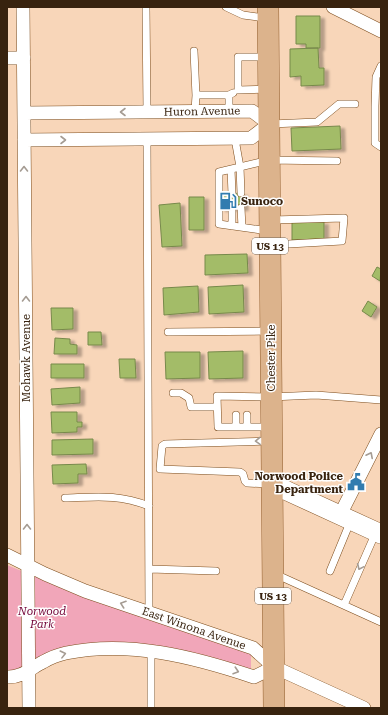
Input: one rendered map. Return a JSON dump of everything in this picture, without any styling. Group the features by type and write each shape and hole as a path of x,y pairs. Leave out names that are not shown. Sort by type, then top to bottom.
{"main road":[{"name":"Chester Pike","path":"268,12 274,708"}],"street":[{"name":"Mohawk Avenue","path":"23,7 29,708"},
{"path":"333,7 381,31"},
{"path":"7,58 24,58"},
{"name":"Huron Avenue","path":"24,112 252,111 269,124"},
{"path":"24,140 251,138 269,124"},
{"path":"345,518 381,434"},
{"path":"272,484 379,533"},
{"name":"East Winona Avenue","path":"7,555 64,583 85,591 253,648 274,667 364,708"},
{"path":"7,677 15,677 29,671 51,658 73,652 120,648 199,660 254,677 274,667"}],"lane":[{"path":"146,7 147,112"},
{"path":"226,7 243,15 268,12"},
{"path":"194,51 196,96 195,111"},
{"path":"238,90 238,57 268,57"},
{"path":"381,66 376,77 378,112 375,144 381,147"},
{"path":"196,96 229,95 238,90 269,89"},
{"path":"229,95 229,111"},
{"path":"269,124 317,122 339,104 355,104"},
{"path":"235,138 240,167 241,193"},
{"path":"147,139 149,613"},
{"path":"270,232 344,218 342,242 270,232 219,224 219,172 269,160 337,161"},
{"path":"231,169 232,194"},
{"path":"232,208 232,226"},
{"path":"241,208 242,227"},
{"path":"168,332 271,331"},
{"path":"173,393 181,393 189,398 191,407 218,407"},
{"path":"272,434 247,427 218,427 217,396 235,400 316,395 381,400"},
{"path":"236,415 236,427"},
{"path":"247,415 247,427"},
{"path":"160,469 162,446 165,444 244,441 272,434"},
{"path":"149,468 240,472 243,474 244,481 247,483 272,484"},
{"path":"66,498 113,496 133,500 149,506"},
{"path":"330,571 345,518"},
{"path":"344,605 379,533"},
{"path":"149,569 216,571"},
{"path":"273,573 381,622"},
{"path":"151,708 152,652"}],"green space":[{"name":"Norwood Park","path":"7,565 61,587 251,653 251,669 136,644 7,672"}],"building":[{"path":"296,16 320,16 320,48 306,48 306,44 296,44"},
{"path":"318,48 319,68 324,68 324,85 301,86 301,76 290,77 290,49"},
{"path":"340,126 341,149 292,151 291,128"},
{"path":"243,193 244,208 221,209 220,194"},
{"path":"189,197 204,197 204,230 189,230"},
{"path":"180,203 182,246 162,247 159,205"},
{"path":"292,222 324,222 324,239 292,240"},
{"path":"247,254 248,273 205,275 205,255"},
{"path":"377,267 381,269 380,281 372,276"},
{"path":"243,285 244,312 209,314 208,287"},
{"path":"198,286 199,312 164,315 163,288"},
{"path":"368,301 377,307 371,317 362,311"},
{"path":"51,308 73,308 73,329 52,330"},
{"path":"88,332 101,332 102,345 88,345"},
{"path":"55,338 70,339 70,344 77,345 77,354 54,354"},
{"path":"243,351 243,378 209,379 208,352"},
{"path":"165,352 200,352 200,378 166,379"},
{"path":"119,359 135,359 136,378 120,378"},
{"path":"51,364 84,364 84,378 51,378"},
{"path":"80,387 80,403 52,405 51,389"},
{"path":"51,412 77,412 77,422 82,422 82,427 77,427 77,432 52,433"},
{"path":"93,439 93,454 52,455 52,440"},
{"path":"86,464 87,474 78,474 78,483 53,484 52,465"}],"place":[{"name":"Sunoco","path":"228,201"},
{"name":"Norwood Police Department","path":"356,482"}]}
